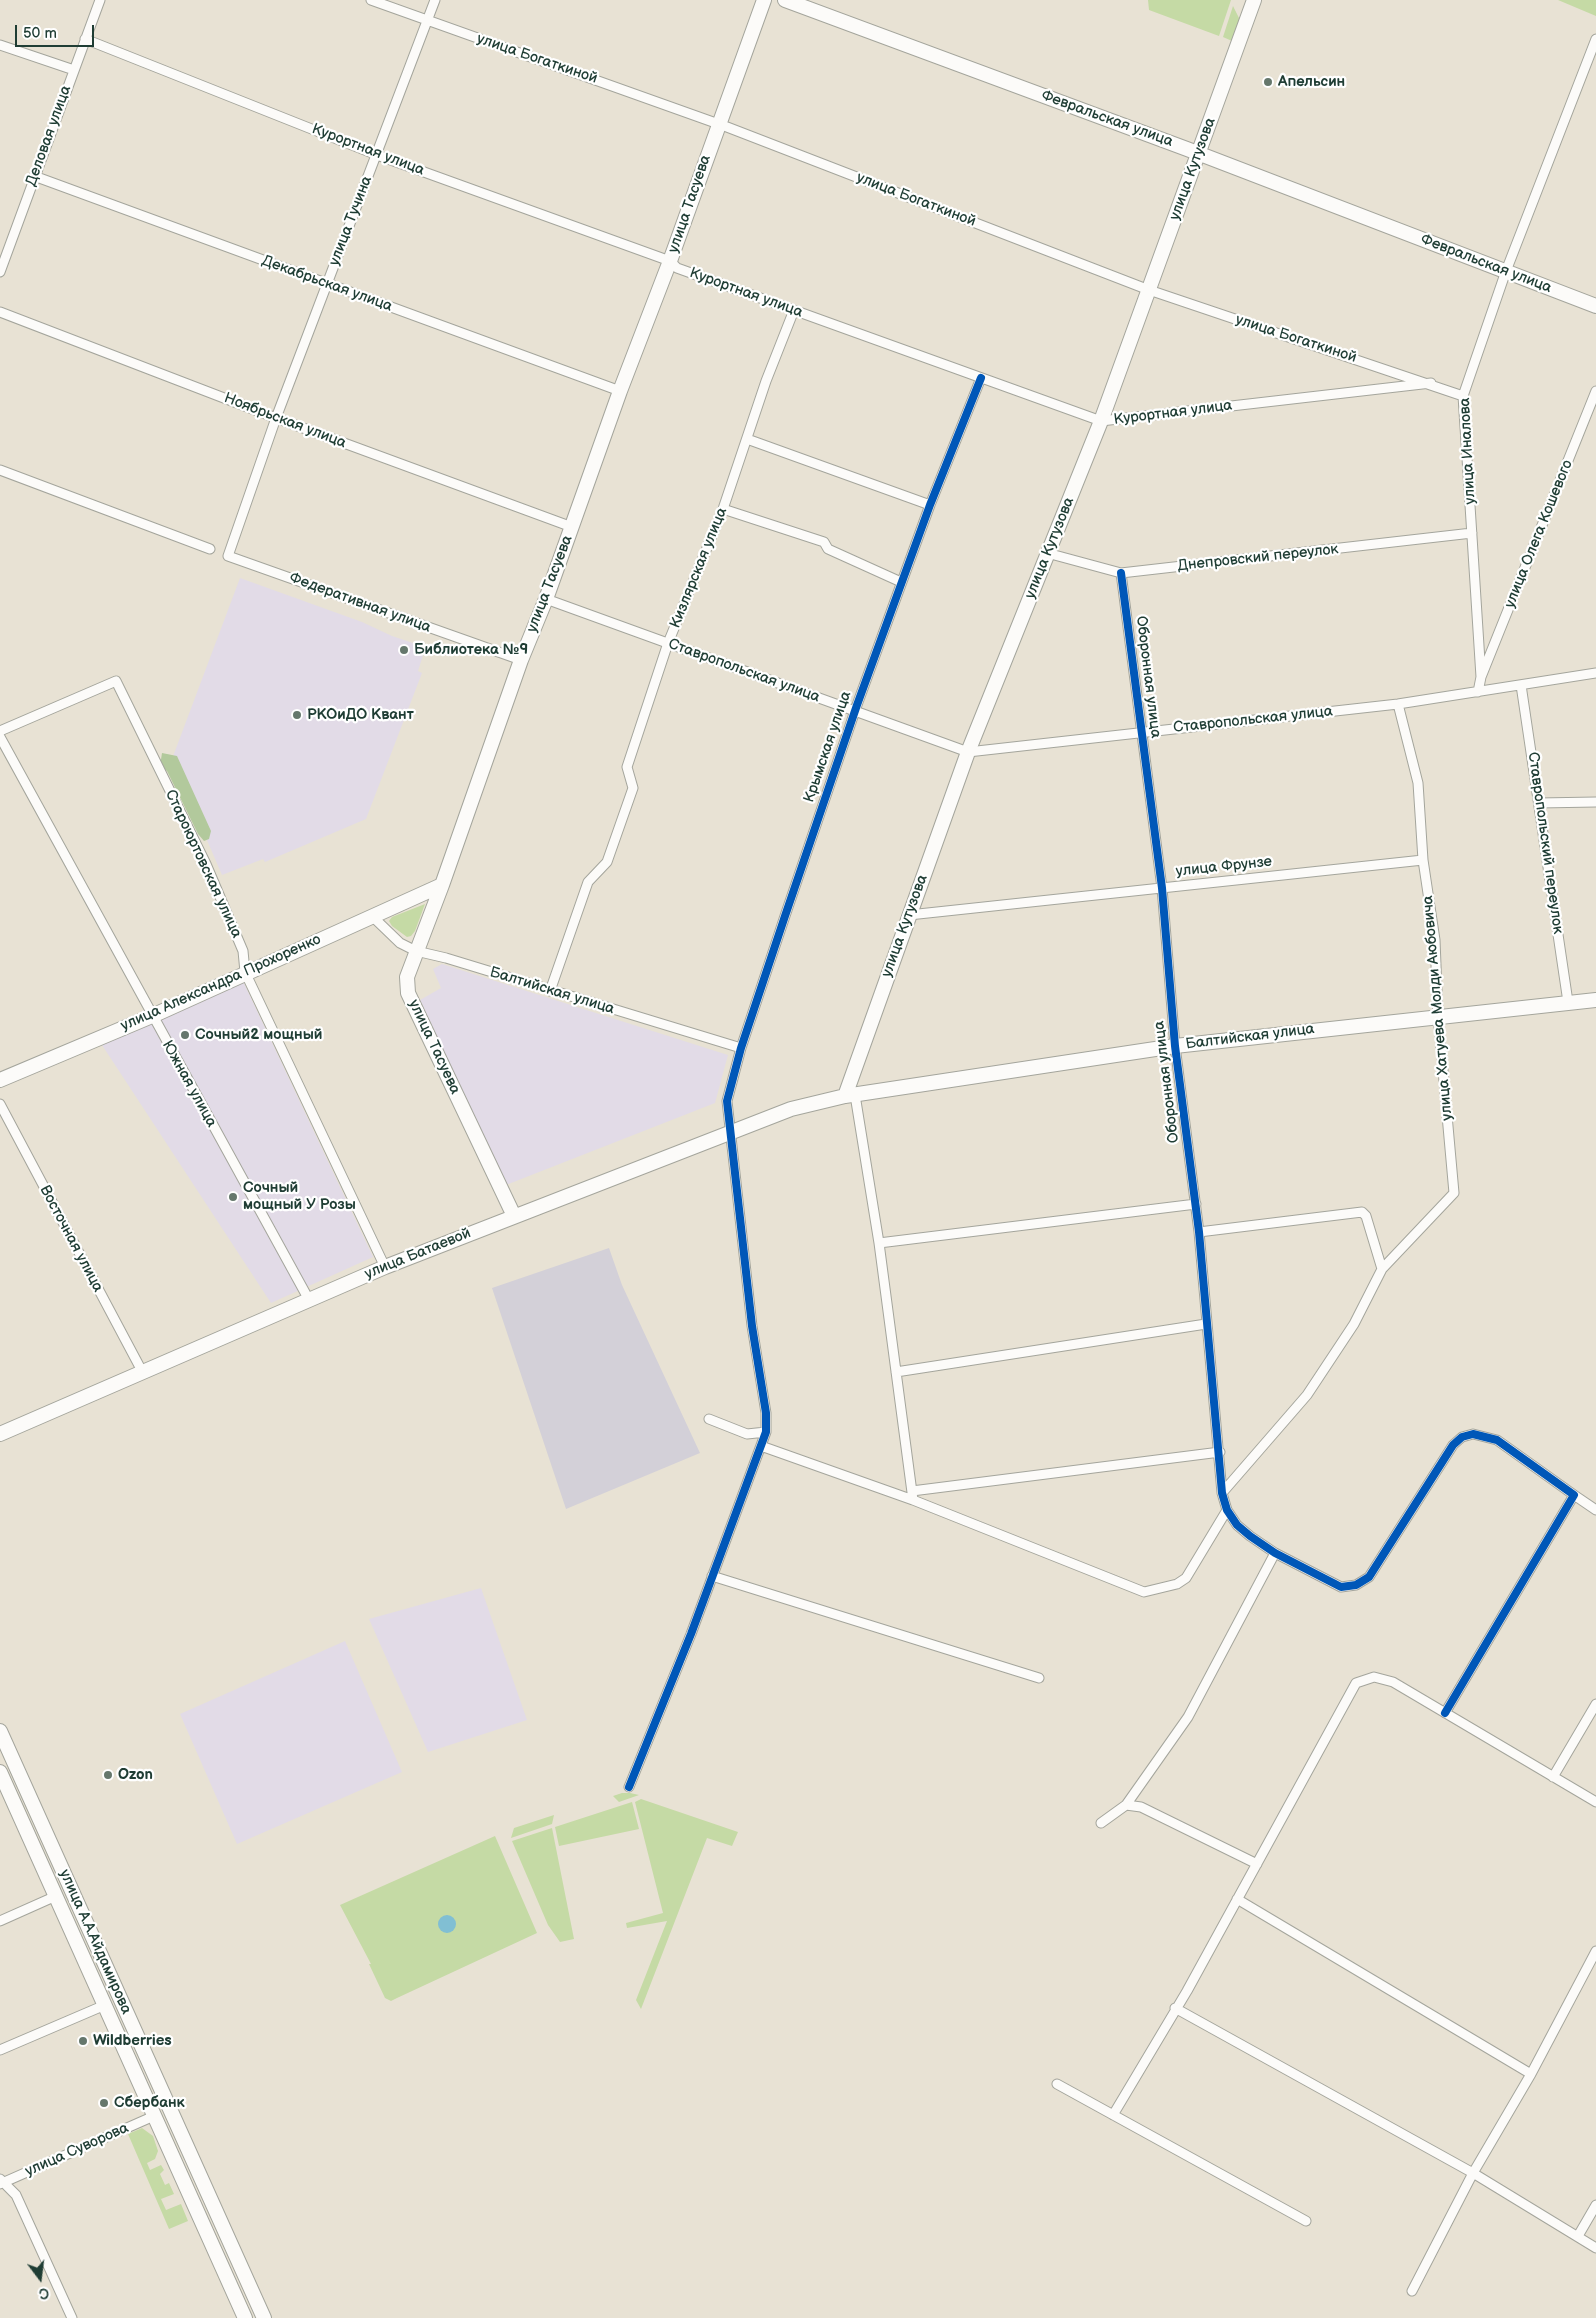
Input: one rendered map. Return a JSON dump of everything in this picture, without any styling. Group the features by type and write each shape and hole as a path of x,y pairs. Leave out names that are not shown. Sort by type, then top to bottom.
{"street":[{"name":"Деловая улица","path":"0,272 100,0"},
{"name":"улица Богаткиной","path":"371,0 719,123 1149,290 1431,383 1463,396"},
{"name":"улица Тучина","path":"228,556 276,418 434,0"},
{"name":"улица Тасуева","path":"514,1216 408,993 407,977 442,886 521,660 546,599 620,391 670,261 764,0"},
{"name":"Февральская улица","path":"785,0 1199,154 1596,306"},
{"name":"улица Кутузова","path":"850,1095 909,914 968,752 1101,421 1254,0"},
{"name":"Курортная улица","path":"85,39 377,155 670,261 677,268 1101,421 1431,383"},
{"name":"улица Иналова","path":"1481,677 1463,396 1506,271 1596,39"},
{"path":"0,44 74,70"},
{"name":"Декабрьская улица","path":"34,176 620,391"},
{"name":"Кизлярская улица","path":"550,991 588,882 607,862 633,788 628,768 668,643 723,509 766,381 794,310"},
{"name":"Ноябрьская улица","path":"0,312 276,418 572,527"},
{"name":"Крымская улица","path":"766,1432 766,1413 752,1326 732,1132 727,1101 741,1048 809,843 901,582 981,378"},
{"name":"улица Олега Кошевого","path":"1481,677 1596,391"},
{"path":"747,439 930,505"},
{"path":"0,470 210,549"},
{"path":"723,509 824,542 828,548 901,582"},
{"name":"Днепровский переулок","path":"1047,553 1121,573 1472,533"},
{"name":"Федеративная улица","path":"228,556 521,660"},
{"name":"Оборонная улица","path":"1121,573 1162,888 1175,1046 1196,1204 1206,1324 1220,1452 1222,1493 1227,1510 1237,1525 1275,1553 1341,1587 1356,1586 1368,1576 1453,1445 1462,1437 1474,1434 1497,1440 1596,1510"},
{"name":"Ставропольская улица","path":"546,599 968,752 1398,704 1596,673"},
{"path":"1478,692 1481,677"},
{"name":"Староюртовская улица","path":"0,731 116,681 206,864 243,951 245,972 385,1267"},
{"name":"Ставропольский переулок","path":"1521,685 1568,1002"},
{"name":"улица Хатуева Молди Аюбовича","path":"1382,1269 1454,1193 1438,1016 1435,940 1423,860 1418,783 1398,704"},
{"name":"Южная улица","path":"0,737 308,1298"},
{"path":"1539,804 1596,802"},
{"name":"улица Фрунзе","path":"909,914 1423,860"},
{"name":"улица Александра Прохоренко","path":"0,1080 152,1016 245,972 442,886"},
{"name":"Балтийская улица","path":"372,916 400,943 416,951 446,958 741,1048"},
{"name":"Балтийская улица","path":"850,1095 1175,1046 1596,1000"},
{"path":"850,1095 879,1243 913,1496"},
{"name":"улица Батаевой","path":"0,1434 143,1374 308,1298 385,1267 791,1109 850,1095"},
{"name":"Восточная улица","path":"0,1104 143,1374"},
{"path":"879,1243 1196,1204"},
{"path":"1199,1232 1362,1212 1366,1216 1382,1269 1354,1324 1307,1395 1222,1493"},
{"path":"896,1372 1206,1324"},
{"path":"629,1786 691,1634 766,1432 747,1434 709,1420"},
{"path":"760,1446 913,1496 1144,1592 1177,1584 1186,1578 1227,1510"},
{"path":"913,1496 1220,1452"},
{"path":"1445,1713 1574,1495"},
{"path":"1101,1823 1126,1805 1188,1717 1275,1553"},
{"path":"712,1576 1039,1678"},
{"path":"1113,2115 1175,2008 1187,1991 1356,1683 1374,1678 1393,1682 1596,1802"},
{"path":"1553,1777 1596,1704"},
{"name":"улица А.А.Айдамирова","path":"0,1730 264,2318"},
{"name":"улица А.А.Айдамирова","path":"1,1778 56,1896 245,2318"},
{"path":"1126,1805 1141,1807 1257,1864"},
{"path":"0,1921 56,1896"},
{"path":"1237,1899 1531,2074"},
{"path":"1412,2291 1473,2174 1531,2074 1596,1951"},
{"path":"0,2050 105,2005"},
{"path":"1175,2008 1473,2174 1596,2248"},
{"path":"1057,2084 1306,2221"},
{"name":"улица Суворова","path":"1,2182 154,2116"},
{"path":"1,2182 16,2195 72,2318"},
{"path":"1578,2236 1596,2205"}],"shaded area":[{"name":"РКОиДО Квант","path":"240,578 362,622 392,636 426,646 418,671 422,673 366,819 265,862 263,859 222,875 172,759"},
{"path":"442,964 728,1055 715,1103 506,1185 420,1000 441,988 433,969"},
{"path":"242,979 373,1257 271,1303 102,1045"},
{"path":"609,1248 622,1285 700,1453 566,1509 492,1288"},
{"path":"481,1588 527,1720 428,1752 369,1619"},
{"path":"345,1641 402,1772 237,1844 180,1714"}],"green space":[{"path":"1148,0 1231,0 1219,36 1149,10"},
{"path":"1558,0 1596,0 1596,16"},
{"path":"1233,6 1240,20 1232,41 1223,37"},
{"path":"162,753 177,756 211,831 209,839 204,841 198,834 167,771 160,766"},
{"path":"425,904 415,931 411,936 407,937 392,926 389,921 392,917"},
{"path":"622,1793 639,1795 619,1802 613,1796"},
{"path":"641,1799 738,1832 732,1846 707,1838 641,2009 636,2000 667,1921 627,1928 626,1923 663,1913 635,1802"},
{"path":"632,1802 639,1829 559,1846 555,1827"},
{"path":"554,1815 552,1824 511,1838 514,1828"},
{"path":"552,1828 574,1939 560,1942 548,1925 512,1841"},
{"path":"495,1836 537,1933 391,2001 385,1998 369,1964 371,1964 340,1905"},
{"path":"142,2128 153,2136 158,2151 155,2159 147,2163 150,2170 161,2165 164,2170 160,2174 165,2185 169,2183 174,2194 161,2199 166,2210 181,2204 188,2221 169,2229 128,2134"}],"water":[{"path":"447,1915 455,1920 456,1924 451,1932 447,1933 439,1928 438,1924 443,1916"}],"cycle path":[{"path":"629,1787 691,1634 766,1432 766,1413 752,1326 727,1101 741,1048 857,705 930,505 981,378"},
{"path":"1121,573 1162,888 1175,1046 1199,1232 1222,1493 1227,1510 1237,1525 1275,1553 1341,1587 1356,1585 1369,1577 1453,1445 1462,1437 1473,1434 1497,1440 1574,1495 1445,1713"}],"place":[{"name":"Апельсин","path":"1268,82"},
{"name":"Библиотека №9","path":"404,650"},
{"name":"РКОиДО Квант","path":"297,715"},
{"name":"Сочный2 мощный","path":"185,1035"},
{"name":"Сочный мощный У Розы","path":"233,1197"},
{"name":"Ozon","path":"108,1775"},
{"name":"Wildberries","path":"83,2041"},
{"name":"Сбербанк","path":"104,2103"}]}
